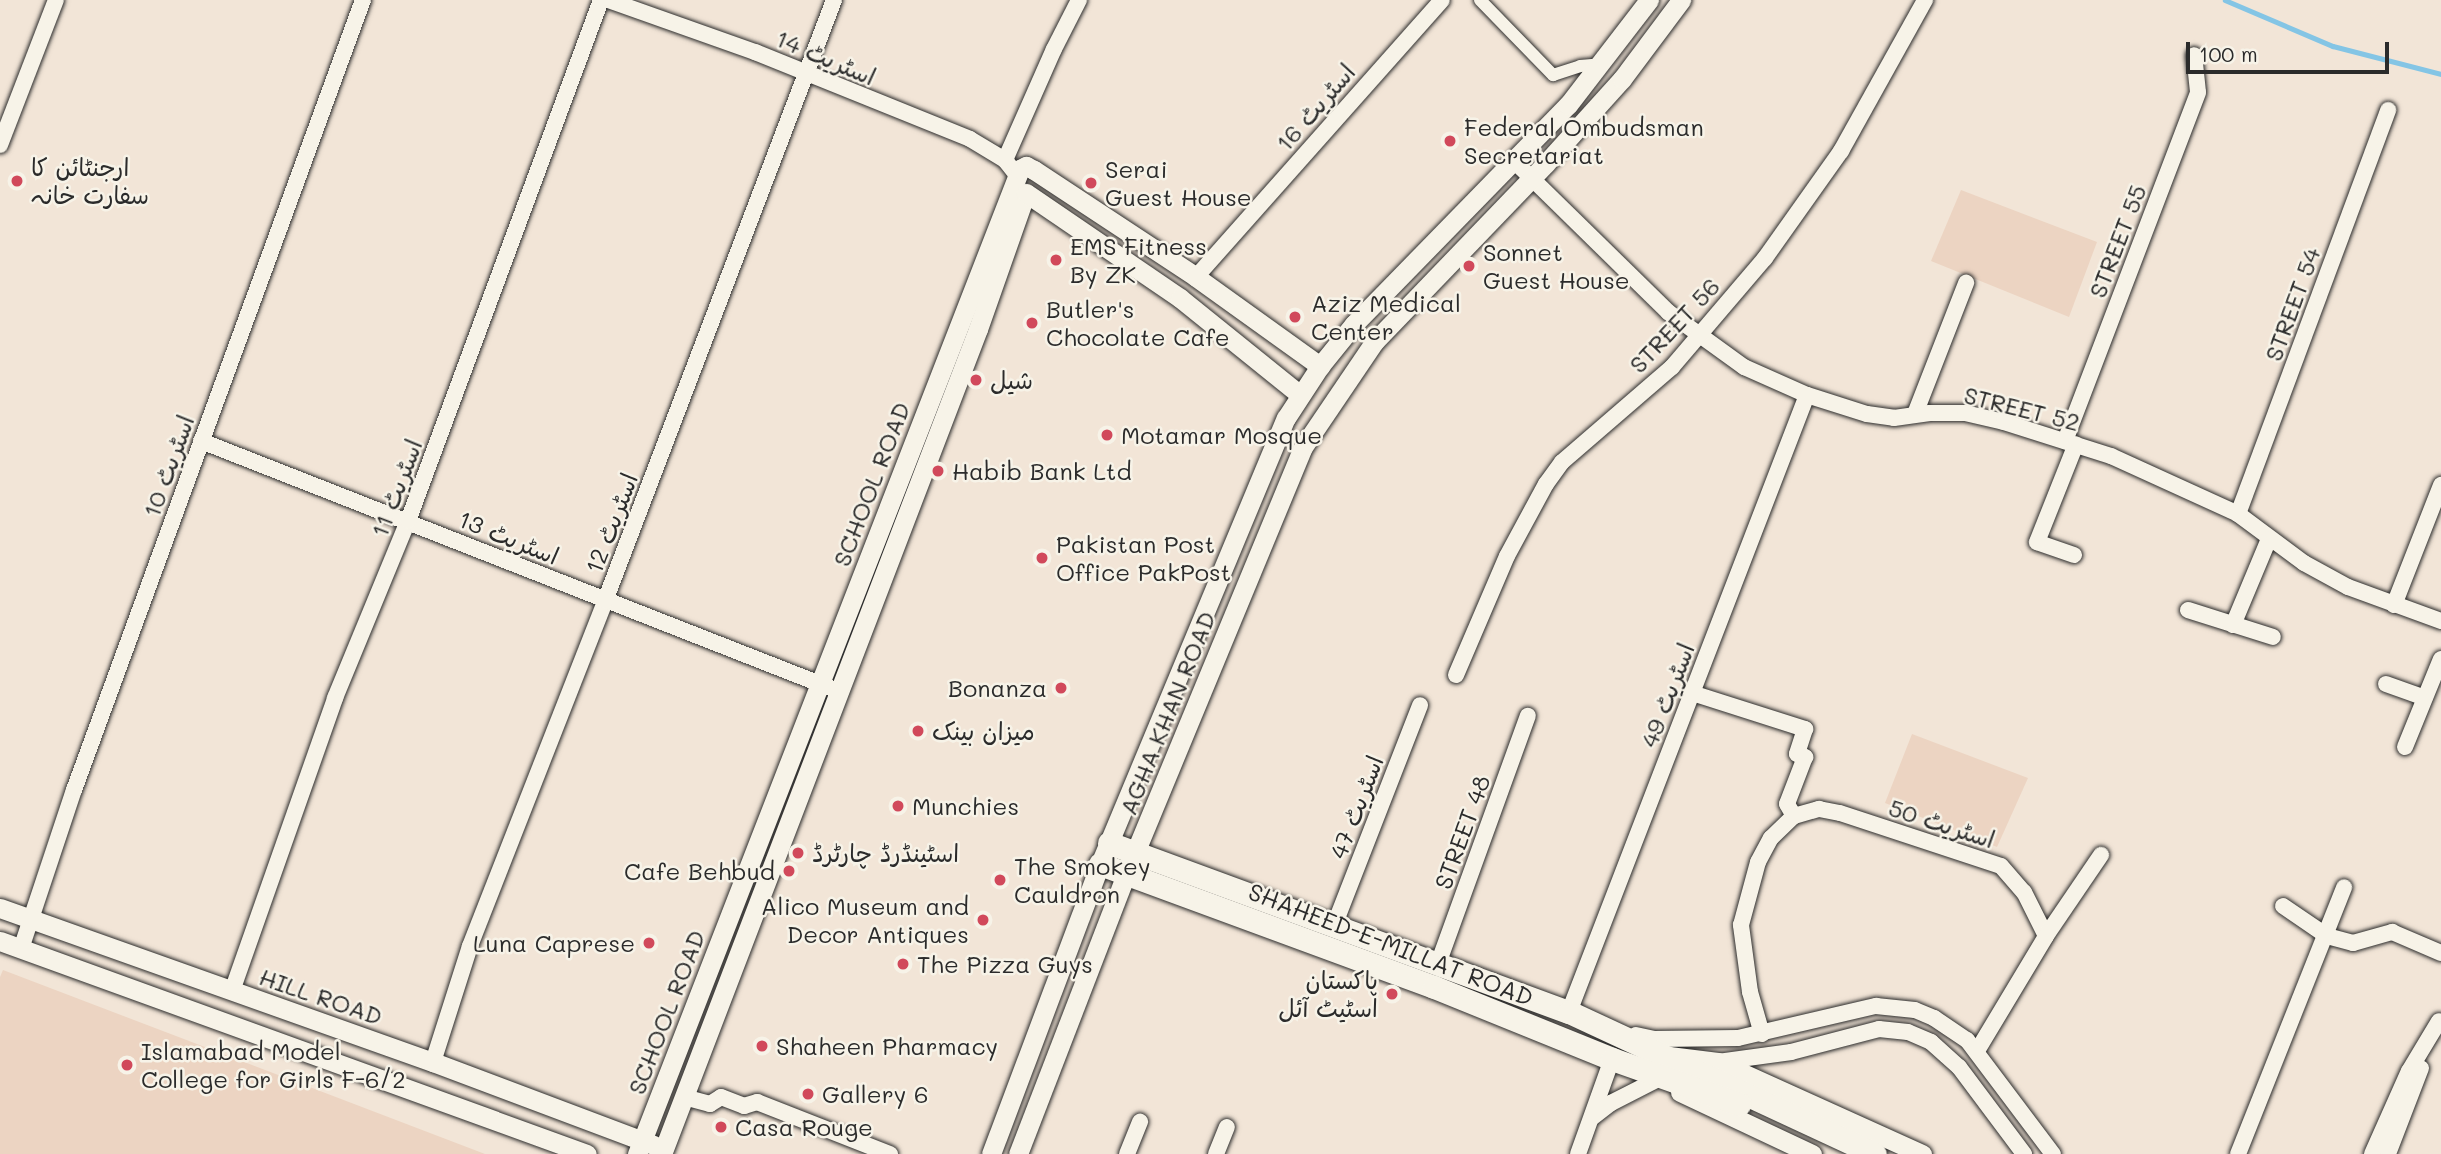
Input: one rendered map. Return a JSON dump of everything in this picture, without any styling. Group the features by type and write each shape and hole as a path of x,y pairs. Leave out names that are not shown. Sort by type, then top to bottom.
{"main road":[{"name":"SHAHEED-E-MILLAT ROAD","path":"1104,853 1338,935 1438,964 1586,1020 1663,1066 1847,1154"},
{"name":"SHAHEED-E-MILLAT ROAD","path":"1338,935 1577,1045 1612,1059 1663,1066 1875,1154"},
{"path":"1577,1045 1586,1020"}],"street":[{"path":"0,145 56,0"},
{"name":"اسٹریٹ 10","path":"21,949 79,777 363,0"},
{"name":"اسٹریٹ 11","path":"232,991 335,698 408,522 601,0"},
{"name":"اسٹریٹ 14","path":"608,0 755,52 806,75 970,139 1018,168"},
{"name":"اسٹریٹ 12","path":"433,1062 470,946 605,601 834,0"},
{"path":"1079,0 1054,49 1018,168 1196,277 1320,366"},
{"name":"اسٹریٹ 16","path":"1196,277 1442,0"},
{"path":"1480,0 1553,75 1580,66 1601,64"},
{"name":"AGHA KHAN ROAD","path":"991,1154 1104,853 1277,435 1320,366 1354,324 1568,105 1649,0"},
{"name":"AGHA KHAN ROAD","path":"1018,1154 1131,861 1303,447 1374,342 1532,178 1622,79 1681,0"},
{"name":"STREET 56","path":"1457,675 1507,556 1554,473 1562,462 1672,367 1765,258 1810,199 1864,111 1925,0"},
{"name":"STREET 55","path":"2074,555 2037,542 2070,442 2198,92 2194,55"},
{"name":"STREET 54","path":"2238,514 2388,110"},
{"name":"STREET 52","path":"1514,160 1668,312 1744,367 1807,395 1867,414 1894,418 1915,414 1965,413 2070,442 2148,471 2238,514 2304,564 2348,587 2441,621"},
{"name":"SCHOOL ROAD","path":"640,1147 746,875 829,687 1026,193 1018,168"},
{"name":"SCHOOL ROAD","path":"663,1152 765,883 829,687 1018,168"},
{"path":"1026,193 1180,298 1300,395"},
{"path":"1915,414 1966,283"},
{"name":"اسٹریٹ 49","path":"1586,1020 1692,693 1807,395"},
{"path":"1277,435 1303,447"},
{"name":"اسٹریٹ 13","path":"201,441 829,687"},
{"path":"2393,605 2441,485"},
{"path":"2233,625 2269,540"},
{"path":"2188,610 2273,637"},
{"path":"2405,747 2441,659"},
{"path":"2385,684 2425,698"},
{"path":"1692,693 1805,729 1797,754 1805,757 1790,810 1758,862 1741,925 1750,992 1762,1034"},
{"name":"اسٹریٹ 47","path":"1338,935 1420,705"},
{"name":"STREET 48","path":"1438,964 1528,716"},
{"name":"اسٹریٹ 50","path":"1790,810 1819,809 1840,813 2001,866 2024,891 2046,936"},
{"path":"1977,1051 2046,936 2101,856"},
{"path":"746,875 765,883"},
{"path":"2238,1154 2327,936 2344,887"},
{"path":"2283,906 2327,936 2353,943 2392,932 2441,953"},
{"name":"HILL ROAD","path":"0,908 433,1062 640,1147 663,1152"},
{"path":"0,941 587,1154"},
{"path":"1586,1020 1655,1039 1738,1038 1848,1010 1896,1006 1934,1017 1967,1040 2053,1154"},
{"path":"2372,1154 2409,1071 2440,1019"},
{"path":"2388,1154 2440,1019"},
{"path":"1718,1062 1791,1052 1879,1029 1908,1032 1931,1042 1959,1067 2024,1154"},
{"path":"1578,1154 1612,1059"},
{"name":"SHAHEED-E-MILLAT ROAD","path":"1812,1154 1681,1093 1663,1066 1718,1062 1922,1154"},
{"path":"1592,1117 1663,1066"},
{"path":"684,1097 710,1104 721,1097 744,1106 757,1102 890,1154"},
{"path":"1127,1154 1140,1122"},
{"path":"1216,1154 1227,1127"}],"shaded area":[{"path":"1961,190 2097,242 2069,317 1931,261"},
{"path":"1912,734 2028,778 1997,847 1885,803"},
{"name":"Islamabad Model College for Girls F-6/2","path":"3,970 485,1154 0,1154 0,977"}],"waterway":[{"path":"2225,0 2333,46 2441,74"}],"place":[{"name":"Federal Ombudsman Secretariat","path":"1450,141"},
{"name":"ارجنٹائن کا سفارت خانہ","path":"17,181"},
{"name":"Serai Guest House","path":"1091,183"},
{"name":"EMS Fitness By ZK","path":"1056,260"},
{"name":"Sonnet Guest House","path":"1469,266"},
{"name":"Aziz Medical Center","path":"1295,317"},
{"name":"Butler's Chocolate Cafe","path":"1032,323"},
{"name":"شیل","path":"976,380"},
{"name":"Motamar Mosque","path":"1107,435"},
{"name":"Habib Bank Ltd","path":"938,471"},
{"name":"Pakistan Post Office PakPost","path":"1042,558"},
{"name":"Bonanza","path":"1061,688"},
{"name":"میزان بینک","path":"918,731"},
{"name":"Munchies","path":"898,806"},
{"name":"اسٹینڈرڈ چارٹرڈ","path":"798,853"},
{"name":"Cafe Behbud","path":"789,871"},
{"name":"The Smokey Cauldron","path":"1000,880"},
{"name":"Alico Museum and Decor Antiques","path":"983,920"},
{"name":"Luna Caprese","path":"649,943"},
{"name":"The Pizza Guys","path":"903,964"},
{"name":"پاکستان اسٹیٹ آئل","path":"1392,994"},
{"name":"Shaheen Pharmacy","path":"762,1046"},
{"name":"Islamabad Model College for Girls F-6/2","path":"127,1065"},
{"name":"Gallery 6","path":"808,1094"},
{"name":"Casa Rouge","path":"721,1127"}]}
